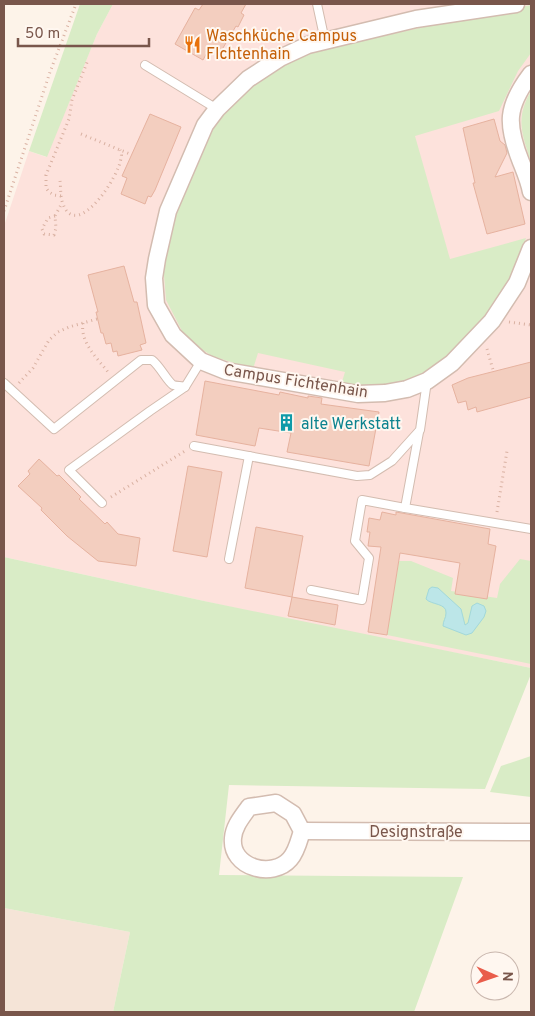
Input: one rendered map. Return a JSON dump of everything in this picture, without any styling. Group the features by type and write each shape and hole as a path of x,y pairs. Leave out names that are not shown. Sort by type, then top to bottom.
{"street":[{"name":"Campus Fichtenhain","path":"516,4 443,9 416,19 308,45 280,58 248,79 217,109 205,125 168,211 154,278 156,305 173,335 201,360 226,372 358,394 385,394 407,389 426,381 452,363 492,321 517,282 531,248"},
{"path":"531,74 518,91 510,116 514,145 531,192"},
{"path":"276,803 293,814 302,830 298,846 290,859 279,868 262,870 247,865 236,853 233,839 238,823 249,808 276,803"},
{"name":"Designstraße","path":"302,830 531,832"}],"lane":[{"path":"317,4 325,41"},
{"path":"146,65 217,109"},
{"path":"4,384 54,429 141,360 152,360 160,366 165,376 173,385 185,387"},
{"path":"102,503 69,470 150,410 185,387 201,360"},
{"path":"405,508 420,430 426,381"},
{"path":"194,446 357,476 370,475 392,461 420,430"},
{"path":"229,560 249,456"},
{"path":"312,590 362,600 369,558 355,541 362,500 531,529"}],"path":[{"path":"4,211 50,72 76,4"},
{"path":"61,196 54,196 46,188 46,175 69,119 72,100 88,60"},
{"path":"81,134 130,154"},
{"path":"60,181 64,207 71,213 79,215 87,212 95,205 119,166 122,158 120,150"},
{"path":"55,216 48,218 44,223 42,229 44,234 54,235 56,228 55,216 62,202"},
{"path":"12,391 33,368 49,340 58,332 98,319"},
{"path":"83,323 82,330 86,342 115,380"},
{"path":"102,503 194,446"},
{"path":"496,523 507,451"}],"shaded area":[{"path":"113,4 531,4 531,668 285,619 4,557 4,226 29,151 46,157 97,34"},
{"path":"4,908 130,932 113,1012 4,1012"}],"green space":[{"path":"80,4 113,4 97,34 47,157 29,151"},
{"path":"531,5 531,53 518,71 499,111 415,136 450,259 526,238 509,283 480,324 437,366 399,386 370,389 341,385 345,372 258,353 253,369 212,356 197,346 182,331 166,300 163,263 176,211 207,139 224,113 254,83 285,63 315,51"},
{"path":"531,91 531,162 523,134 522,118 526,101"},
{"path":"4,557 204,601 531,668 531,674 485,789 229,785 219,875 463,877 414,1012 113,1012 130,932 4,908"},
{"path":"520,559 531,561 531,664 387,635 399,561 411,561 453,578 451,591 497,598 500,584"},
{"path":"531,756 531,797 490,792 501,766"}],"water":[{"path":"432,587 438,588 461,609 465,625 468,623 472,606 477,603 484,606 486,611 484,617 472,633 466,635 443,626 446,610 444,607 426,599 429,589"}],"building":[{"path":"203,4 246,4 241,13 244,15 238,27 236,26 220,53 210,47 203,60 175,44 195,8 199,10"},
{"path":"150,114 181,127 155,190 151,197 148,196 145,204 121,194 127,178 122,176"},
{"path":"494,119 500,141 505,145 507,153 495,177 513,172 525,224 487,234 473,183 475,183 463,128"},
{"path":"124,266 134,302 137,302 146,343 140,345 142,350 118,356 117,351 113,352 111,343 106,344 103,333 101,333 96,312 98,312 88,275"},
{"path":"531,362 531,397 477,412 476,407 468,410 466,401 458,403 452,385 468,378"},
{"name":"alte Werkstatt","path":"205,381 279,395 280,392 308,398 308,396 322,398 321,404 379,412 369,466 287,452 291,433 259,428 255,446 196,435"},
{"path":"39,459 57,476 59,475 81,497 79,499 105,524 107,522 118,534 140,538 136,566 98,561 67,536 41,510 42,508 18,486 30,474 28,471"},
{"path":"188,466 222,472 207,557 173,551"},
{"path":"382,512 396,515 396,512 490,529 488,544 496,546 487,599 455,594 460,563 400,553 387,635 368,632 381,547 368,546 370,532 367,532 369,518 380,520"},
{"path":"256,527 303,536 292,597 245,588"},
{"path":"292,597 338,605 335,625 288,616"}],"place":[{"name":"Waschküche Campus FIchtenhain","path":"192,44"},
{"name":"alte Werkstatt","path":"287,423"}]}
